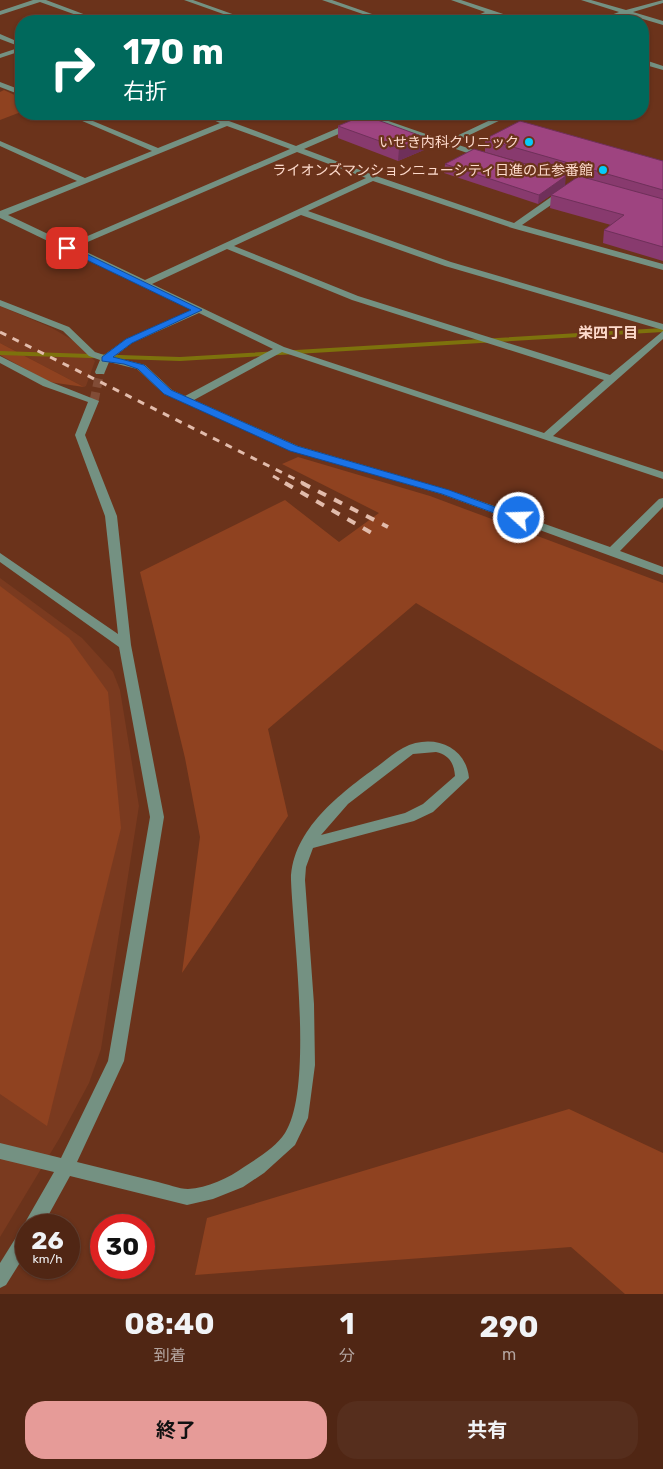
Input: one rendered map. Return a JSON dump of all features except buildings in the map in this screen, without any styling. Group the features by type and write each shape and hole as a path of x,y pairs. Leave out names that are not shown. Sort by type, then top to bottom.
{"street":[{"path":"0,13 40,0 82,15"},
{"path":"187,0 232,15"},
{"path":"325,0 371,15"},
{"path":"454,0 501,15"},
{"path":"584,0 635,15"},
{"path":"615,15 663,1"},
{"path":"483,15 491,12"},
{"path":"649,19 663,23"},
{"path":"0,36 15,42"},
{"path":"0,56 15,51"},
{"path":"649,63 663,68"},
{"path":"0,84 15,90"},
{"path":"84,120 159,151"},
{"path":"220,120 373,178 514,226 663,267"},
{"path":"67,248 364,120"},
{"path":"384,120 445,144 491,159"},
{"path":"445,144 496,120"},
{"path":"0,214 228,123"},
{"path":"0,143 85,181"},
{"path":"144,284 373,178"},
{"path":"514,226 575,185"},
{"path":"302,212 448,264 663,327"},
{"path":"0,214 67,248 281,349 663,476"},
{"path":"227,246 355,298 612,379"},
{"path":"0,303 66,329 92,354 141,367 168,392 294,448 445,492 663,571"},
{"path":"100,372 105,359 129,341 198,310"},
{"path":"545,437 663,334"},
{"path":"185,400 281,349"},
{"path":"0,359 46,384 94,401 80,435 111,516 125,645 157,817 116,1061 66,1167 39,1214"},
{"path":"612,552 663,501"},
{"path":"0,556 125,645"},
{"path":"0,1150 187,1196 211,1193 249,1176 292,1137 303,1108 307,1027 299,868 310,843 337,806 408,751 419,746 434,746 449,751 459,760 463,768 462,778 428,808 409,817 310,843"},
{"path":"0,1280 15,1255"}],"shaded area":[{"path":"4,90 15,95 15,114 0,120 0,92"},
{"path":"0,306 52,328 74,341 95,361 86,386 84,387 0,343"},
{"path":"0,343 84,387 49,382 0,355"},
{"path":"298,457 430,496 663,583 663,751 416,603 268,729 288,816 182,973 200,837 185,758 140,572 285,500 339,542 379,513 282,464"},
{"path":"0,578 82,638 113,672 120,690 139,806 101,1049 89,1083 59,1139 0,1237"},
{"path":"0,586 69,638 108,692 121,828 47,1126 0,1094"},
{"path":"569,1109 663,1153 663,1294 625,1294 571,1247 195,1275 207,1218"}],"waterway":[{"path":"0,353 180,359 663,330"}],"tunnel":[{"path":"94,401 100,372"}],"railway":[{"path":"0,332 305,484"},
{"path":"273,476 287,484"},
{"path":"285,483 377,536"},
{"path":"302,483 388,527"}],"place":[{"name":"いせき内科クリニック","path":"529,142"},
{"name":"ライオンズマンションニューシティ日進の丘参番館","path":"603,170"}],"district":[{"name":"栄四丁目","path":"608,333"}],"route":[{"path":"67,248 198,310 129,341 105,359 126,362 141,367 168,392 294,448 445,492 519,518"}]}
